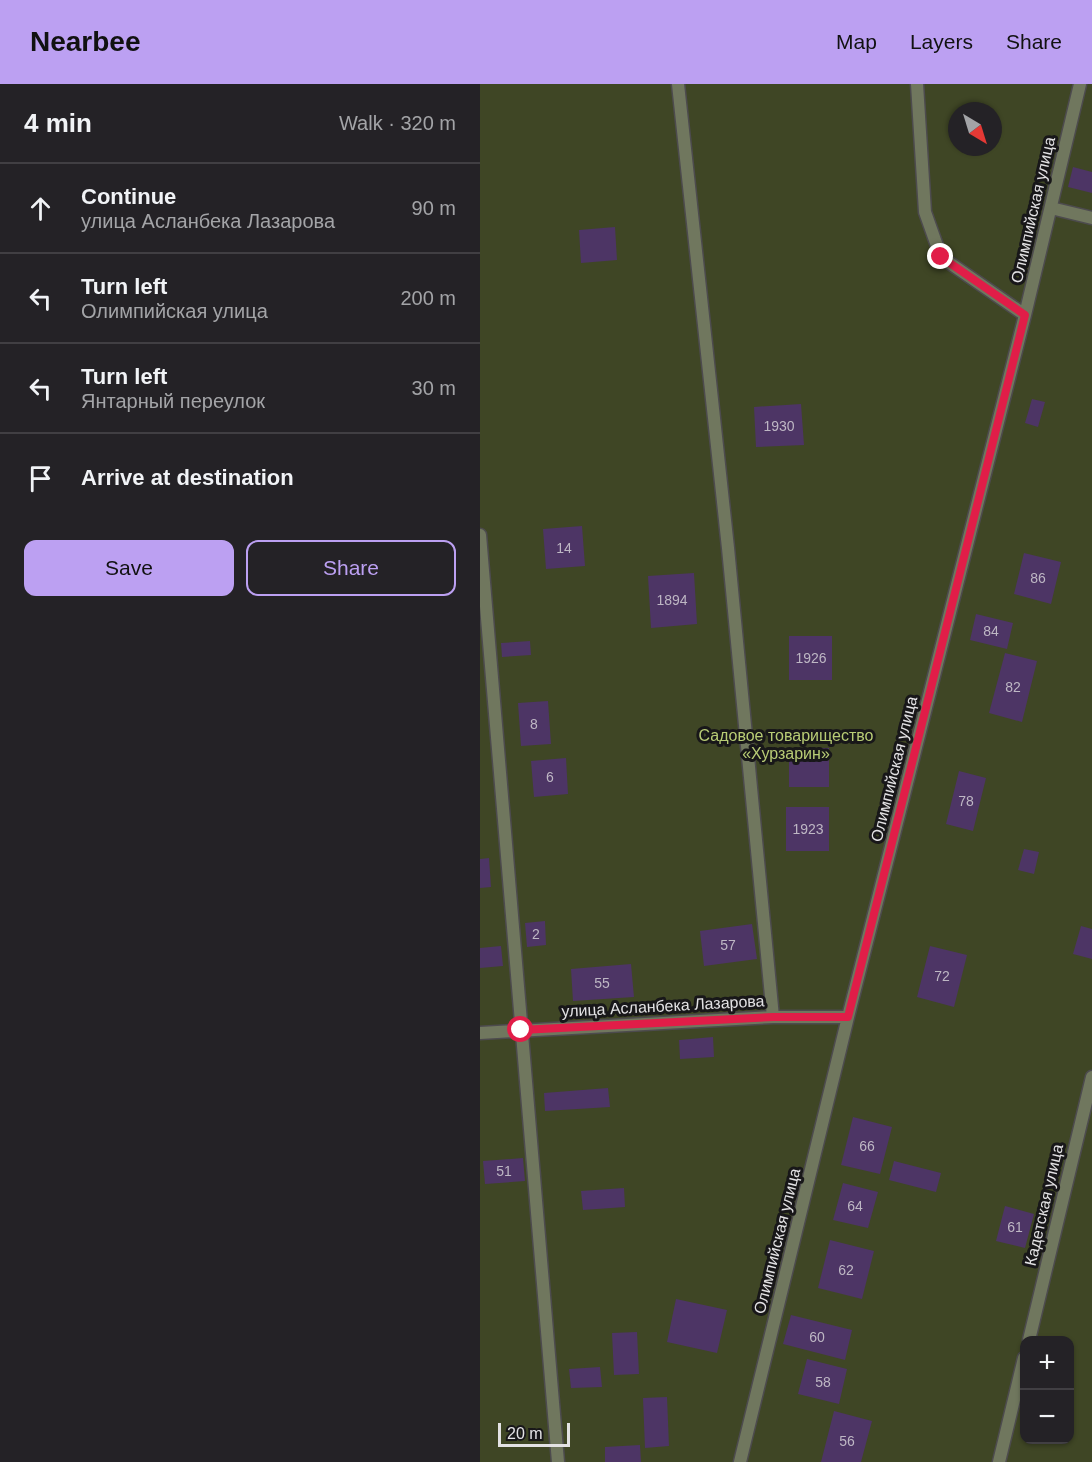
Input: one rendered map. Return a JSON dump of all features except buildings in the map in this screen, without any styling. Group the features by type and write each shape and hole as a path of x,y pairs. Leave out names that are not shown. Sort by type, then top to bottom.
{"street":[{"path":"678,84 725,524 773,1017"},
{"path":"917,84 925,212 941,257 1025,315"},
{"name":"Олимпийская улица","path":"740,1462 848,1017 1025,315 1080,84"},
{"path":"1051,208 1092,218"},
{"path":"480,535 558,1462"},
{"name":"улица Асланбека Лазарова","path":"480,1033 773,1017 848,1017"},
{"name":"Кадетская улица","path":"1030,1336 1092,1077"},
{"path":"999,1462 1020,1375"}],"green space":[{"name":"Садовое товарищество «Хурзарин»","path":"480,84 1092,84 1092,1462 480,1462"}],"route":[{"path":"521,1030 773,1017 848,1017 1025,315 941,257"}]}
